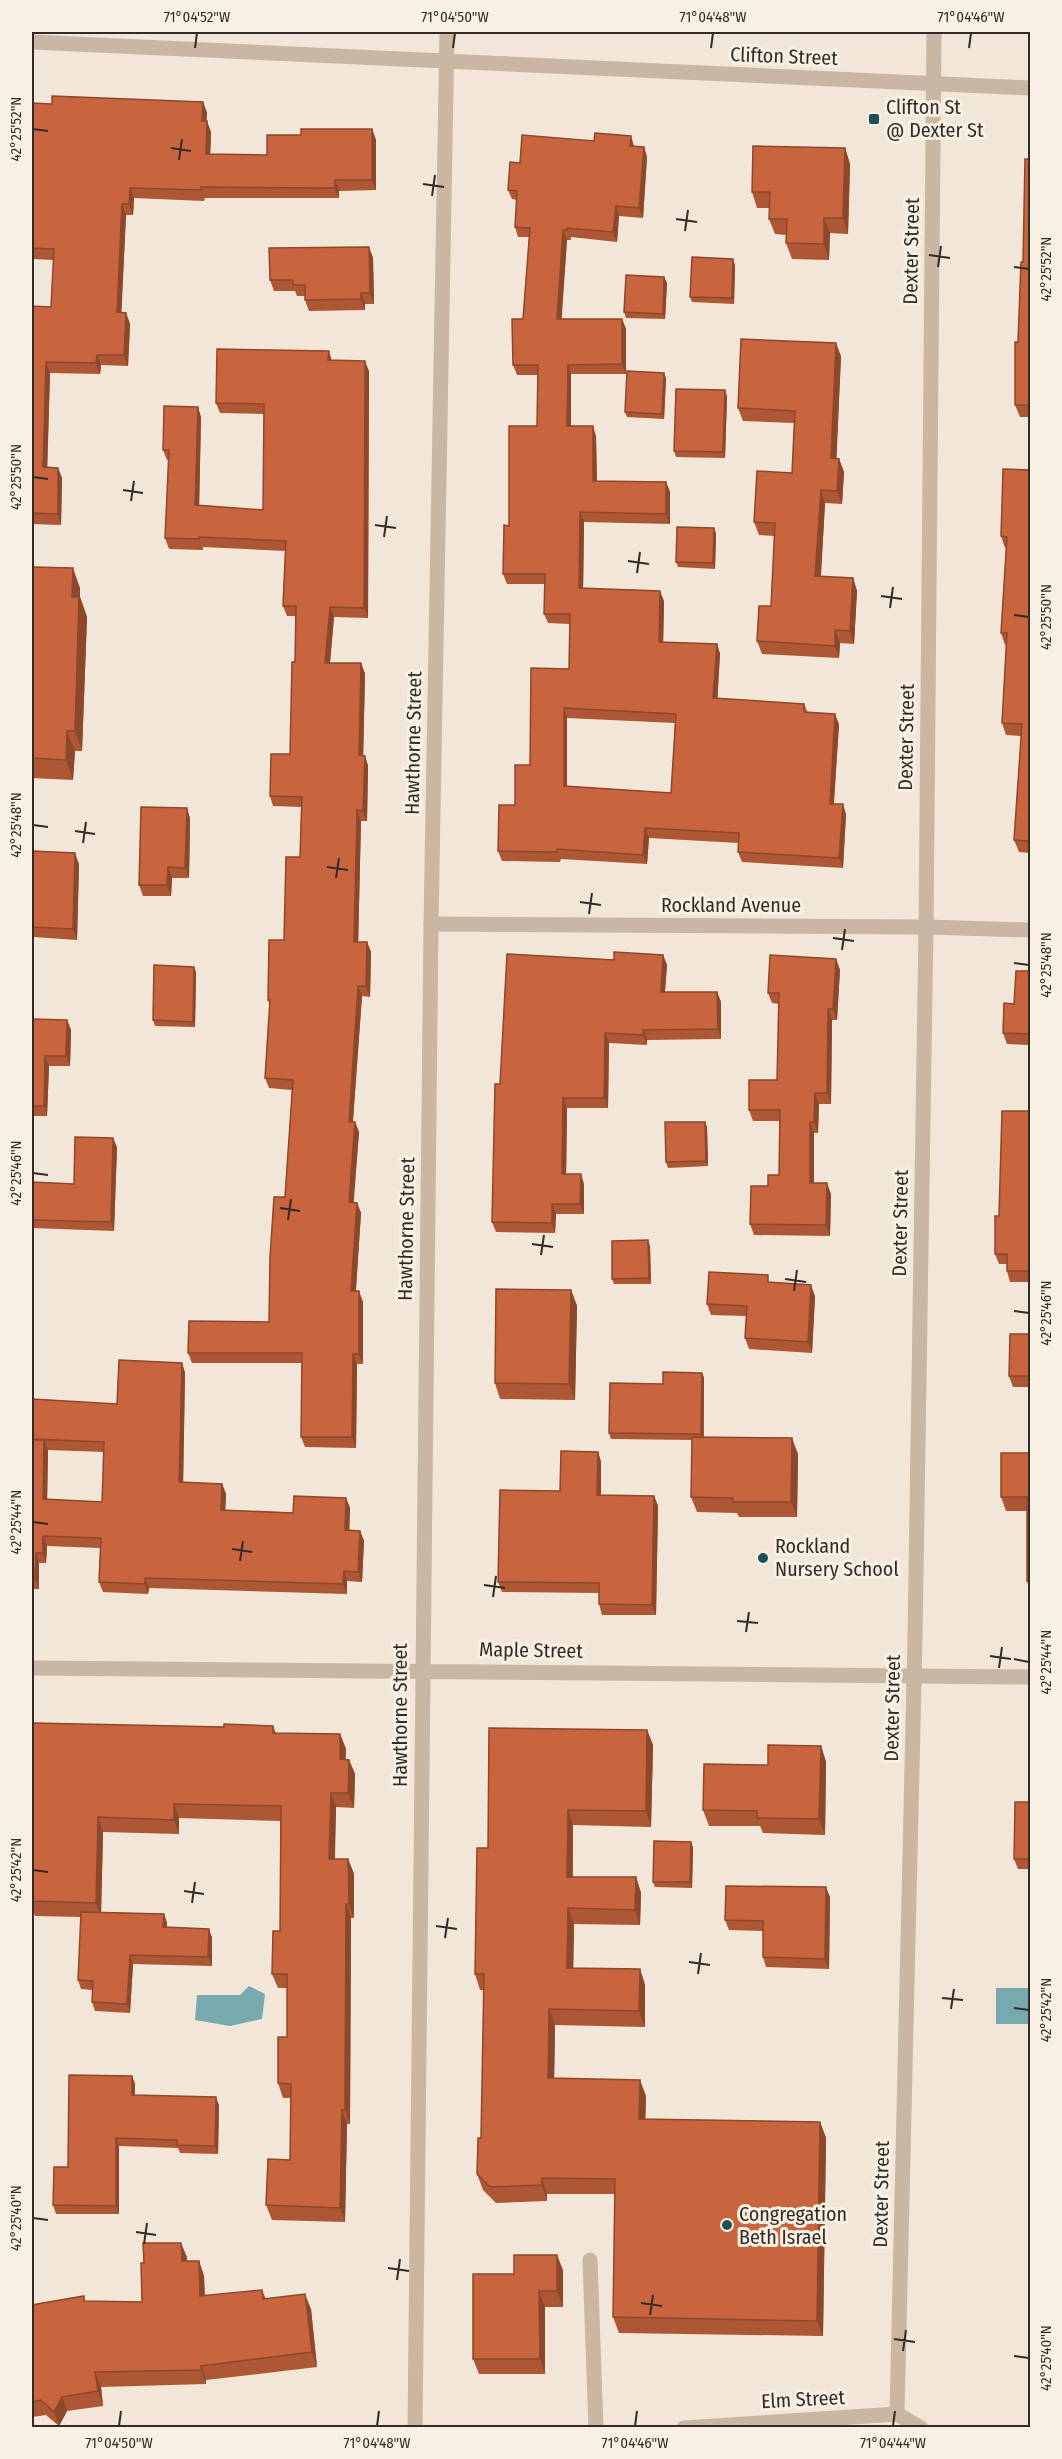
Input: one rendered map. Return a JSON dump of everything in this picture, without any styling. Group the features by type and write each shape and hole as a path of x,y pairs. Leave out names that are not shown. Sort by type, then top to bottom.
{"street":[{"name":"Hawthorne Street","path":"415,2427 430,924 447,32"},
{"name":"Dexter Street","path":"897,2414 914,1676 926,927 934,32"},
{"name":"Clifton Street","path":"32,42 447,63 1030,88"},
{"name":"Rockland Avenue","path":"430,924 926,927 1030,930"},
{"name":"Maple Street","path":"32,1668 1030,1677"},
{"path":"590,2260 596,2427"},
{"name":"Elm Street","path":"684,2427 897,2414"},
{"path":"897,2414 921,2427"}],"water":[{"path":"249,1986 265,1994 262,2019 230,2026 195,2020 197,1995 240,1995"},
{"path":"996,1988 1030,1988 1030,2024 996,2024"}],"building":[{"path":"52,96 203,102 202,121 207,121 206,154 267,155 267,135 301,135 301,129 372,129 372,180 335,180 335,188 201,187 201,190 130,188 129,204 122,204 117,312 126,313 124,355 97,355 96,363 46,362 43,467 58,468 58,514 32,513 32,306 51,307 54,249 32,248 32,103 52,104"},
{"path":"595,133 631,136 630,146 644,147 639,208 616,206 613,232 567,228 563,230 557,319 622,319 622,364 568,365 567,426 593,426 593,481 666,482 666,514 580,512 579,588 660,591 659,642 717,644 713,698 804,704 804,712 835,714 830,804 843,804 839,858 738,852 739,833 645,828 643,855 557,849 557,852 498,851 499,805 515,805 515,765 530,765 531,668 569,669 570,614 544,614 545,574 503,574 504,525 509,526 509,426 537,426 538,365 513,365 512,319 523,319 530,228 515,227 517,191 508,190 510,162 520,163 522,135 594,141","holes":["564,708 676,714 671,793 564,786"]},
{"path":"753,146 845,148 843,218 824,218 824,244 786,243 787,219 769,219 770,192 752,192"},
{"path":"1025,159 1030,159 1030,405 1015,405 1015,342 1018,342 1021,262 1023,262"},
{"path":"369,247 370,293 361,293 361,299 305,300 305,285 293,285 293,280 270,280 269,248"},
{"path":"692,257 733,259 732,298 690,297"},
{"path":"626,275 664,277 663,314 624,312"},
{"path":"741,339 836,343 831,458 839,459 837,491 821,490 815,576 853,578 850,631 835,630 835,646 757,641 759,606 771,606 775,523 754,522 757,471 792,473 795,411 738,408"},
{"path":"217,349 329,351 328,360 365,361 364,608 330,607 325,663 361,663 359,755 365,756 363,811 357,810 354,942 367,942 366,986 358,986 349,1122 355,1122 349,1202 357,1203 351,1291 359,1291 359,1354 353,1354 352,1437 301,1437 302,1353 188,1353 189,1321 269,1322 274,1197 285,1197 293,1080 265,1078 270,1000 268,1000 269,940 284,940 286,857 300,857 302,797 270,796 271,754 290,754 296,606 283,606 286,541 199,537 199,539 165,538 169,450 163,450 164,406 198,407 195,505 263,510 264,404 216,403"},
{"path":"627,371 664,373 662,414 625,412"},
{"path":"676,389 725,390 723,452 674,451"},
{"path":"1003,469 1030,470 1030,841 1014,840 1022,724 1002,723 1007,633 1001,633 1007,537 1001,536"},
{"path":"677,527 714,528 713,563 676,562"},
{"path":"32,567 73,568 72,597 79,597 75,731 67,731 66,760 32,758"},
{"path":"141,807 187,808 185,868 168,867 167,885 139,885"},
{"path":"32,851 75,853 73,929 32,927"},
{"path":"614,952 663,955 661,992 717,992 718,1029 643,1030 643,1035 605,1033 604,1098 563,1098 562,1174 581,1174 580,1204 552,1204 552,1223 492,1222 495,1084 500,1084 507,954 614,960"},
{"path":"770,955 836,959 833,1009 828,1009 827,1093 815,1093 814,1122 810,1122 810,1183 827,1183 826,1225 750,1224 751,1186 768,1186 768,1175 779,1175 780,1110 749,1110 749,1080 777,1080 779,993 768,993"},
{"path":"154,965 194,967 193,1022 153,1020"},
{"path":"1016,971 1030,971 1030,1034 1003,1033 1004,1003 1014,1004"},
{"path":"32,1019 67,1020 66,1056 45,1056 44,1106 32,1106"},
{"path":"1002,1111 1030,1111 1030,1271 1007,1271 1007,1254 995,1254 995,1216 999,1216"},
{"path":"665,1122 705,1122 706,1161 666,1162"},
{"path":"75,1137 113,1138 111,1222 32,1220 32,1182 74,1184"},
{"path":"648,1240 649,1278 612,1279 612,1241"},
{"path":"709,1272 768,1275 768,1282 811,1285 808,1342 745,1338 747,1306 707,1304"},
{"path":"496,1289 571,1290 569,1384 495,1383"},
{"path":"1010,1334 1030,1334 1030,1376 1009,1376"},
{"path":"119,1360 182,1363 179,1482 222,1484 221,1510 293,1513 294,1496 346,1498 345,1530 360,1531 358,1572 344,1571 343,1584 145,1578 145,1584 99,1582 101,1538 43,1536 43,1553 36,1553 35,1579 32,1579 32,1440 44,1440 43,1499 102,1502 104,1442 32,1439 32,1399 117,1404"},
{"path":"663,1372 702,1373 701,1434 609,1433 610,1383 663,1384"},
{"path":"692,1437 792,1438 791,1502 733,1502 733,1498 691,1497"},
{"path":"561,1451 598,1452 597,1495 654,1496 652,1605 599,1604 599,1583 498,1582 500,1490 560,1491"},
{"path":"1001,1453 1030,1453 1030,1581 1027,1581 1027,1497 1001,1497"},
{"path":"33,1723 224,1727 224,1724 273,1726 273,1733 340,1734 340,1759 349,1760 348,1793 331,1793 329,1859 348,1859 345,2110 342,2110 340,2208 266,2205 268,2159 290,2160 291,2084 278,2083 278,2037 287,2037 287,1974 272,1974 273,1931 280,1931 281,1806 174,1804 174,1820 98,1817 96,1903 32,1901"},
{"path":"489,1728 647,1730 646,1811 568,1810 567,1877 636,1877 635,1910 568,1908 567,1968 640,1969 639,2011 549,2009 548,2078 640,2080 639,2119 820,2122 817,2321 613,2317 615,2179 542,2178 542,2185 490,2187 477,2174 478,2138 481,2138 484,1974 475,1974 477,1848 488,1848"},
{"path":"768,1745 821,1746 819,1819 757,1818 757,1811 703,1810 704,1764 768,1765"},
{"path":"1015,1802 1030,1802 1030,1859 1014,1859"},
{"path":"654,1841 691,1842 690,1882 653,1882"},
{"path":"726,1886 826,1887 825,1959 763,1957 763,1921 725,1920"},
{"path":"81,1912 164,1914 163,1927 209,1929 208,1957 130,1955 127,2004 92,2002 93,1981 78,1980"},
{"path":"69,2075 132,2076 132,2095 216,2097 215,2146 177,2145 177,2140 116,2138 116,2206 53,2205 54,2167 68,2167"},
{"path":"143,2243 181,2243 182,2261 199,2261 200,2296 262,2290 263,2299 305,2294 312,2352 201,2366 201,2370 95,2372 98,2391 62,2397 54,2412 41,2400 32,2402 32,2305 84,2296 84,2301 142,2302"},
{"path":"514,2255 557,2255 557,2291 539,2291 540,2359 473,2359 473,2274 514,2274"}],"place":[{"name":"Clifton St @ Dexter St","path":"874,119"},
{"name":"Rockland Nursery School","path":"763,1558"},
{"name":"Congregation Beth Israel","path":"727,2225"}]}
